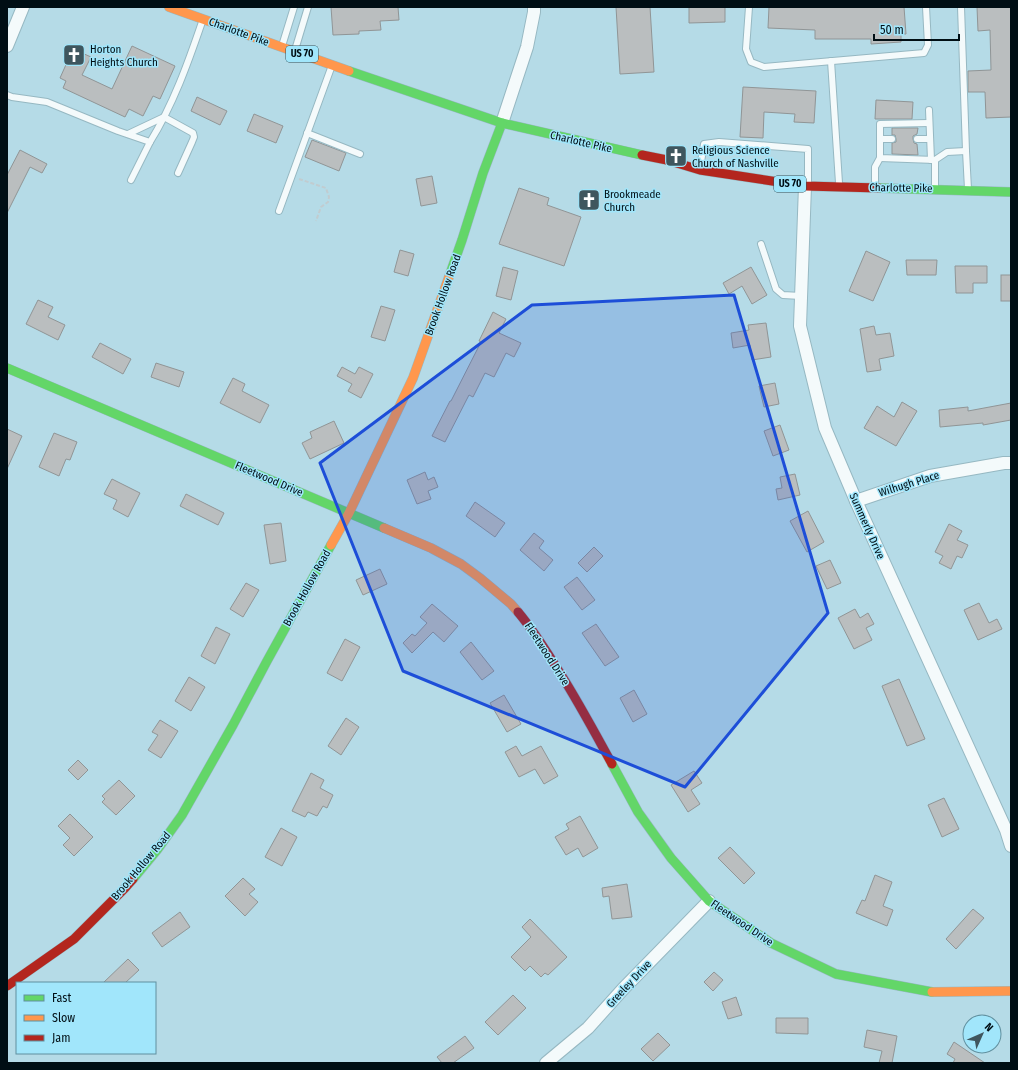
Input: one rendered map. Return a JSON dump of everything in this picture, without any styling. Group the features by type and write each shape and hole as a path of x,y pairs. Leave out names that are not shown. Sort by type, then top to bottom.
{"street":[{"path":"7,46 23,7"},
{"name":"Charlotte Pike","path":"169,7 294,52 502,123 667,160 700,170 806,186 1011,192"},
{"path":"502,123 527,47 534,7"},
{"name":"Brook Hollow Road","path":"7,986 74,939 125,888 157,850 182,815 233,725 349,512 413,378 462,240 483,173 502,123"},
{"name":"Summerly Drive","path":"806,186 800,326 825,428 856,501 1006,830 1011,846"},
{"name":"Fleetwood Drive","path":"7,368 431,548 461,564 480,578 511,604 543,645 581,707 638,812 671,858 709,900 770,943 836,974 932,992 1011,992"},
{"name":"Wilhugh Place","path":"856,501 930,476 1011,463"},
{"name":"Greeley Drive","path":"546,1063 588,1028 623,989 709,900"}],"lane":[{"path":"282,47 294,7"},
{"path":"294,52 308,7"},
{"path":"749,7 746,49 751,62 764,67 924,53 928,45 926,7"},
{"path":"961,7 968,190"},
{"path":"131,180 150,142 160,126 175,94 204,19"},
{"path":"832,61 839,187"},
{"path":"279,211 332,65"},
{"path":"7,95 47,102 150,142"},
{"path":"929,110 935,189"},
{"path":"128,134 164,117"},
{"path":"164,117 193,133 194,137 178,173"},
{"path":"875,188 875,167 880,158 880,124 929,123"},
{"path":"307,133 360,154"},
{"path":"880,139 892,139"},
{"path":"917,139 930,139"},
{"path":"700,170 704,144 719,142 808,149 806,186"},
{"path":"880,158 933,160 947,152 966,151"},
{"path":"761,244 776,289 783,295 801,296"}],"path":[{"path":"299,179 326,188 329,197 328,202 321,207 316,221"}],"highlighted area":[{"path":"734,295 828,613 685,787 403,671 320,463 532,305"}],"building":[{"path":"331,7 398,7 399,20 380,21 381,30 359,31 359,34 333,35"},
{"path":"616,7 650,7 654,72 620,74"},
{"path":"689,7 725,7 725,22 689,23"},
{"path":"769,7 904,7 906,34 901,34 901,42 871,44 871,39 815,39 815,30 768,28"},
{"path":"977,7 1011,7 1011,117 986,118 985,92 968,92 968,71 991,70 990,30 978,31"},
{"path":"132,46 175,66 160,99 153,96 143,116 129,109 125,117 63,88 66,81 60,78 73,49 91,57 82,75 112,89"},
{"path":"743,87 816,91 814,123 794,122 795,114 764,112 763,138 740,137"},
{"path":"197,97 227,111 220,125 191,111"},
{"path":"876,100 913,102 912,119 875,119"},
{"path":"254,114 283,126 276,143 247,131"},
{"path":"892,128 918,128 917,134 913,136 913,139 914,143 917,144 918,155 892,154 892,143 896,142 896,139 895,135 892,135"},
{"path":"312,140 346,153 339,171 305,157"},
{"path":"20,150 47,164 42,173 30,167 7,213 7,175"},
{"path":"432,176 437,203 421,206 416,179"},
{"path":"519,188 549,198 547,205 581,217 564,266 499,244"},
{"path":"400,250 414,254 408,276 394,272"},
{"path":"866,251 890,262 873,301 849,291"},
{"path":"906,260 937,260 936,275 907,275"},
{"path":"955,266 987,266 987,283 973,283 973,293 956,293"},
{"path":"503,267 518,271 511,300 496,296"},
{"path":"751,267 767,295 752,304 742,286 729,294 723,283"},
{"path":"1001,275 1011,275 1011,301 1001,301"},
{"path":"38,300 53,307 48,317 65,325 58,340 26,324"},
{"path":"381,306 395,310 385,341 371,337"},
{"path":"493,312 506,319 499,333 521,343 514,357 506,353 494,377 485,373 473,397 469,395 445,442 432,436 481,342 479,341"},
{"path":"766,323 771,357 752,360 750,345 733,348 731,333 749,330 748,325"},
{"path":"874,326 876,335 890,333 894,356 879,359 881,370 867,372 860,329"},
{"path":"100,343 131,359 123,374 92,357"},
{"path":"156,363 184,372 179,387 151,377"},
{"path":"342,367 355,374 359,367 373,374 361,398 348,391 352,384 337,376"},
{"path":"233,378 245,384 242,391 269,405 260,423 220,403"},
{"path":"775,383 779,404 764,407 759,386"},
{"path":"902,402 917,411 896,446 864,428 877,406 894,417"},
{"path":"1011,403 1011,420 983,425 983,423 940,427 939,410 968,407 968,411"},
{"path":"334,421 344,443 310,459 302,443 312,438 310,432"},
{"path":"780,425 789,450 773,456 764,431"},
{"path":"7,429 22,436 7,469"},
{"path":"54,433 77,442 70,460 66,459 59,476 39,467"},
{"path":"425,472 428,480 434,477 438,487 428,491 431,499 417,504 407,480"},
{"path":"795,474 800,495 778,500 776,489 782,488 780,477"},
{"path":"112,479 140,493 128,517 113,509 117,500 104,494"},
{"path":"186,494 224,513 218,525 180,506"},
{"path":"475,502 505,523 495,537 466,516"},
{"path":"808,511 824,542 807,552 790,521"},
{"path":"281,523 286,561 270,564 264,525"},
{"path":"949,524 962,531 957,540 968,545 962,558 957,556 951,569 939,563 943,556 935,552"},
{"path":"534,533 544,541 539,548 553,560 544,571 520,550"},
{"path":"594,547 603,556 587,572 578,563"},
{"path":"830,560 841,583 827,589 816,566"},
{"path":"380,569 387,584 363,595 356,580"},
{"path":"577,577 595,600 582,610 564,587"},
{"path":"246,583 259,590 243,617 230,609"},
{"path":"979,603 989,623 997,619 1002,629 978,640 964,610"},
{"path":"432,604 458,626 444,642 433,632 412,653 403,643 412,634 415,636 427,623 420,617"},
{"path":"855,609 860,618 868,613 874,624 866,628 872,640 854,649 838,618"},
{"path":"596,624 619,657 605,666 582,633"},
{"path":"216,627 230,634 215,664 201,656"},
{"path":"345,639 360,647 342,681 327,673"},
{"path":"471,642 494,671 482,680 460,652"},
{"path":"189,677 205,687 191,711 175,701"},
{"path":"899,679 925,739 907,746 882,686"},
{"path":"634,690 647,714 633,722 620,698"},
{"path":"504,695 521,724 507,732 490,703"},
{"path":"346,718 359,727 341,755 328,746"},
{"path":"160,720 178,731 161,758 148,750 158,735 152,732"},
{"path":"516,746 522,756 541,746 558,776 544,784 535,769 519,777 505,752"},
{"path":"78,760 88,770 78,780 68,770"},
{"path":"694,771 702,783 691,790 700,804 688,812 671,785"},
{"path":"311,773 324,780 320,788 333,795 327,808 323,806 317,816 308,812 305,817 292,811"},
{"path":"119,780 135,796 116,815 102,802 105,799 102,796"},
{"path":"944,798 959,829 942,837 928,805"},
{"path":"70,814 93,837 74,856 63,845 70,838 58,826"},
{"path":"580,816 598,848 583,857 578,848 566,855 555,837 569,829 566,824"},
{"path":"281,828 297,837 282,866 265,857"},
{"path":"730,847 755,873 744,884 718,858"},
{"path":"875,875 892,882 883,906 893,910 887,926 856,913 862,900 865,901"},
{"path":"243,878 255,889 249,894 258,902 245,916 225,896"},
{"path":"627,884 632,917 612,919 609,896 603,897 602,888"},
{"path":"973,909 984,918 956,949 946,939"},
{"path":"180,912 190,927 162,947 152,933"},
{"path":"530,919 567,957 548,975 545,973 541,977 530,966 525,971 511,957 531,937 522,927"},
{"path":"128,959 139,970 126,982 104,982"},
{"path":"714,972 723,980 713,991 704,982"},
{"path":"513,995 526,1008 498,1035 485,1022"},
{"path":"736,997 742,1015 728,1019 722,1002"},
{"path":"776,1018 808,1018 808,1034 776,1033"},
{"path":"867,1030 897,1036 892,1063 879,1063 882,1051 864,1047"},
{"path":"658,1033 670,1045 653,1061 641,1049"},
{"path":"465,1036 474,1048 453,1063 442,1063 437,1057"},
{"path":"954,1042 962,1047 962,1054 972,1054 985,1063 953,1063 955,1059 947,1054"}],"traffic: fast":[{"path":"349,71 502,123 642,155"},
{"path":"450,274 483,173 502,123"},
{"path":"879,188 1011,192"},
{"path":"7,368 384,528"},
{"path":"133,879 157,850 182,815 331,545"},
{"path":"612,764 638,812 671,858 709,901 771,943 836,974 932,992"}],"traffic: slow":[{"path":"169,7 349,71"},
{"path":"331,545 349,513 413,378 450,274"},
{"path":"384,528 431,548 461,564 511,604 518,612"},
{"path":"932,992 1011,991"}],"traffic: jam":[{"path":"642,155 667,160 700,170 805,186 879,188"},
{"path":"518,612 540,642 567,684 612,764"},
{"path":"7,986 74,939 133,879"}],"place":[{"name":"Horton Heights Church","path":"74,55"},
{"name":"Religious Science Church of Nashville","path":"676,156"},
{"name":"Brookmeade Church","path":"589,200"}]}
